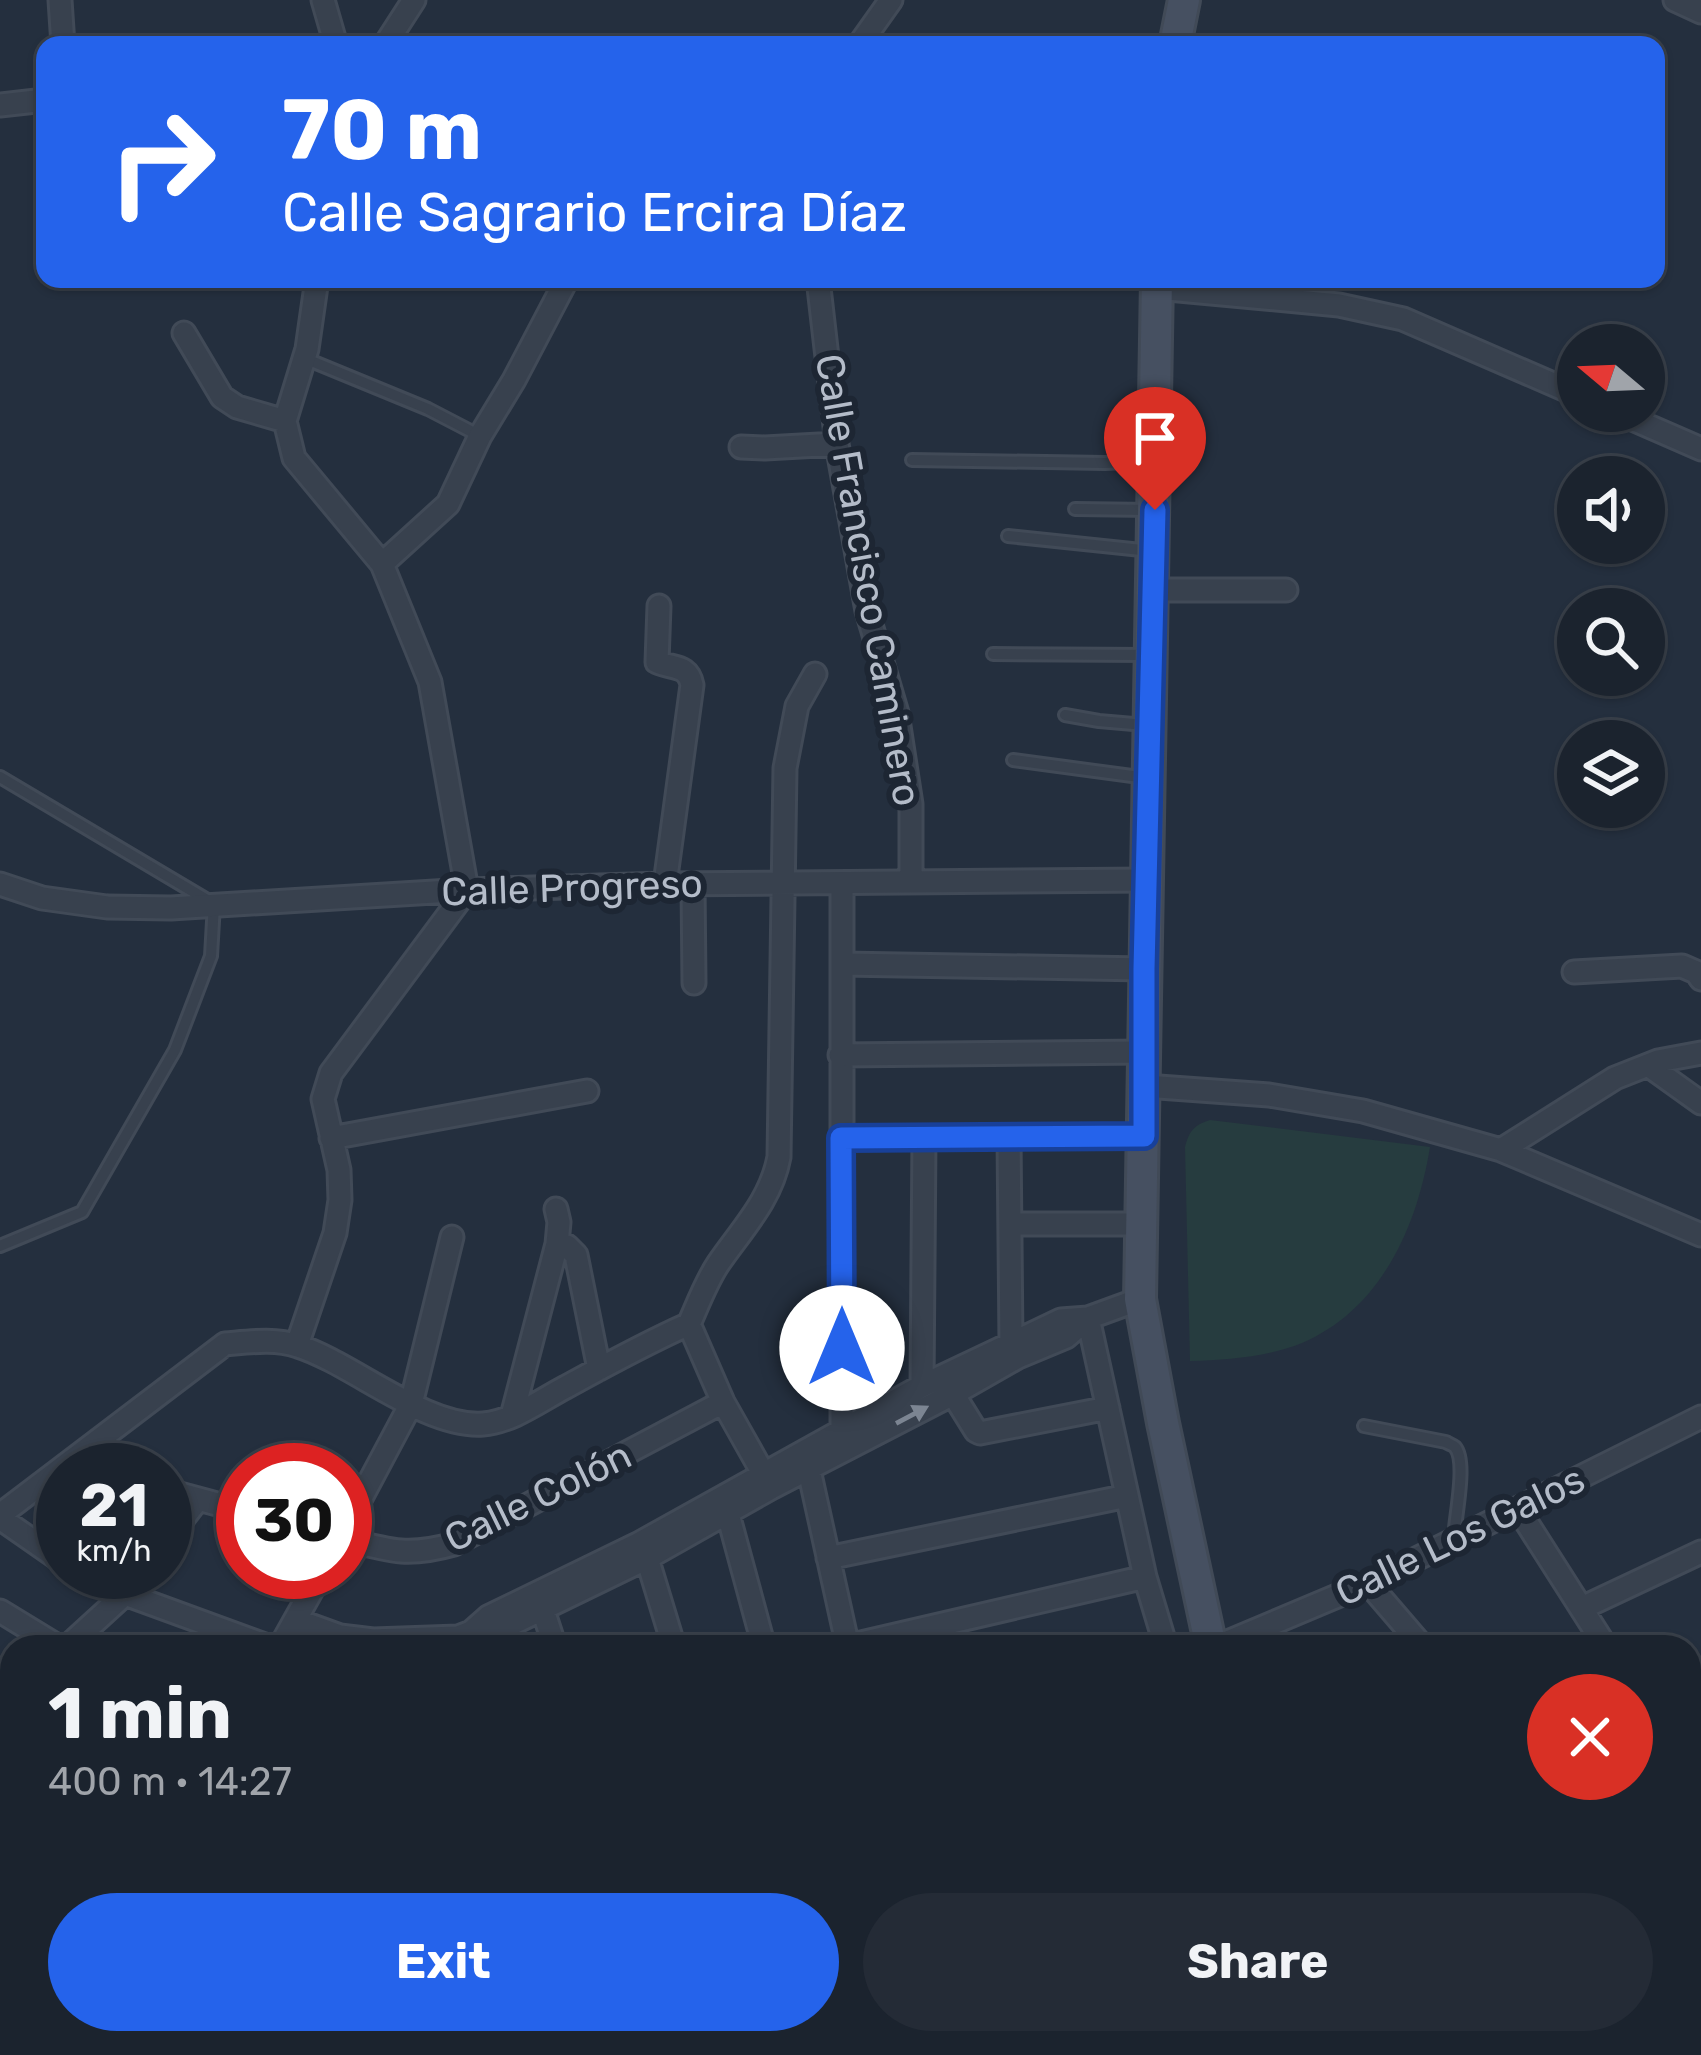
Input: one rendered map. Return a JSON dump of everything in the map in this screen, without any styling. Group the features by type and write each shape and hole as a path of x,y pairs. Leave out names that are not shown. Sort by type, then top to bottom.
{"main road":[{"path":"1176,36 1184,0"},
{"path":"1157,288 1140,1300 1162,1423 1210,1635"}],"street":[{"path":"60,0 62,36"},
{"path":"323,0 333,36"},
{"path":"396,36 414,0"},
{"path":"865,36 891,0"},
{"path":"1675,0 1701,12"},
{"path":"0,104 36,101"},
{"path":"297,1345 335,1233 340,1201 339,1170 323,1099 332,1073 467,890 430,682 382,564 294,458 285,421 304,358 315,288"},
{"path":"382,564 448,504 562,288"},
{"name":"Calle Francisco Caminero","path":"819,288 837,443 867,611 897,713 911,803 910,882"},
{"path":"1192,288 1339,305 1403,319 1557,386"},
{"path":"184,333 222,398 285,421"},
{"path":"1662,432 1701,449"},
{"path":"741,447 837,443"},
{"path":"1154,590 1286,590"},
{"path":"659,606 657,662 681,667 690,674 692,685 665,884"},
{"path":"36,1543 0,1517 225,1345 257,1341 297,1345 411,1404 457,1422 484,1424 512,1416 689,1324 715,1269 764,1201 779,1157 784,768 797,706 815,674"},
{"name":"Calle Progreso","path":"0,884 42,898 106,907 171,908 467,890 665,884 1148,880"},
{"path":"842,883 842,1432"},
{"path":"693,884 694,983"},
{"path":"842,964 1144,969"},
{"path":"1574,972 1682,966 1701,979"},
{"path":"840,1055 1144,1052"},
{"path":"1502,1150 1615,1078 1701,1053"},
{"path":"1648,1065 1701,1103"},
{"path":"1145,1086 1269,1095 1363,1111 1502,1150 1701,1235"},
{"path":"331,1138 587,1090"},
{"path":"841,1138 1144,1136"},
{"path":"1009,1137 1011,1343"},
{"path":"922,1386 924,1138"},
{"path":"512,1416 556,1244 556,1209"},
{"path":"1010,1224 1142,1224"},
{"path":"372,1477 411,1404 452,1237"},
{"path":"556,1244 576,1255 598,1369"},
{"path":"481,1635 543,1610 922,1386 1061,1320 1088,1318 1140,1300"},
{"path":"768,1481 809,1470 1066,1336 1088,1318"},
{"path":"1088,1318 1145,1577 1162,1635"},
{"path":"689,1324 724,1402 768,1481"},
{"path":"953,1394 980,1433 1108,1408"},
{"name":"Calle Colón","path":"372,1546 427,1552 454,1544 724,1402"},
{"name":"Calle Los Galos","path":"1242,1635 1454,1542 1701,1418"},
{"path":"809,1470 844,1635"},
{"path":"828,1558 1127,1496"},
{"path":"192,1497 216,1504"},
{"path":"192,1507 198,1499"},
{"path":"726,1506 761,1635"},
{"path":"1518,1509 1599,1635"},
{"path":"467,1635 488,1617 642,1551"},
{"path":"642,1551 670,1635"},
{"path":"1582,1608 1701,1552"},
{"path":"897,1635 1145,1577"},
{"path":"1367,1583 1412,1635"},
{"path":"77,1635 118,1599"},
{"path":"138,1599 237,1635"},
{"path":"287,1635 307,1599"},
{"path":"0,1610 43,1635"},
{"path":"543,1610 551,1635"},
{"path":"296,1620 337,1635"}],"lane":[{"path":"304,358 428,409 480,436"},
{"path":"911,460 1156,460"},
{"path":"1075,509 1155,510"},
{"path":"1008,536 1154,551"},
{"path":"993,654 1153,655"},
{"path":"1065,715 1151,725"},
{"path":"1012,760 1150,778"},
{"path":"0,777 214,904 211,956 176,1050 82,1212 0,1246"},
{"path":"1364,1426 1455,1447 1462,1483 1454,1515 1454,1542"}],"green space":[{"path":"1210,1120 1430,1147 1405,1235 1374,1287 1354,1309 1330,1328 1289,1348 1190,1361 1185,1147 1193,1129"}],"route":[{"path":"842,1348 841,1138 1144,1136 1155,510"}]}
